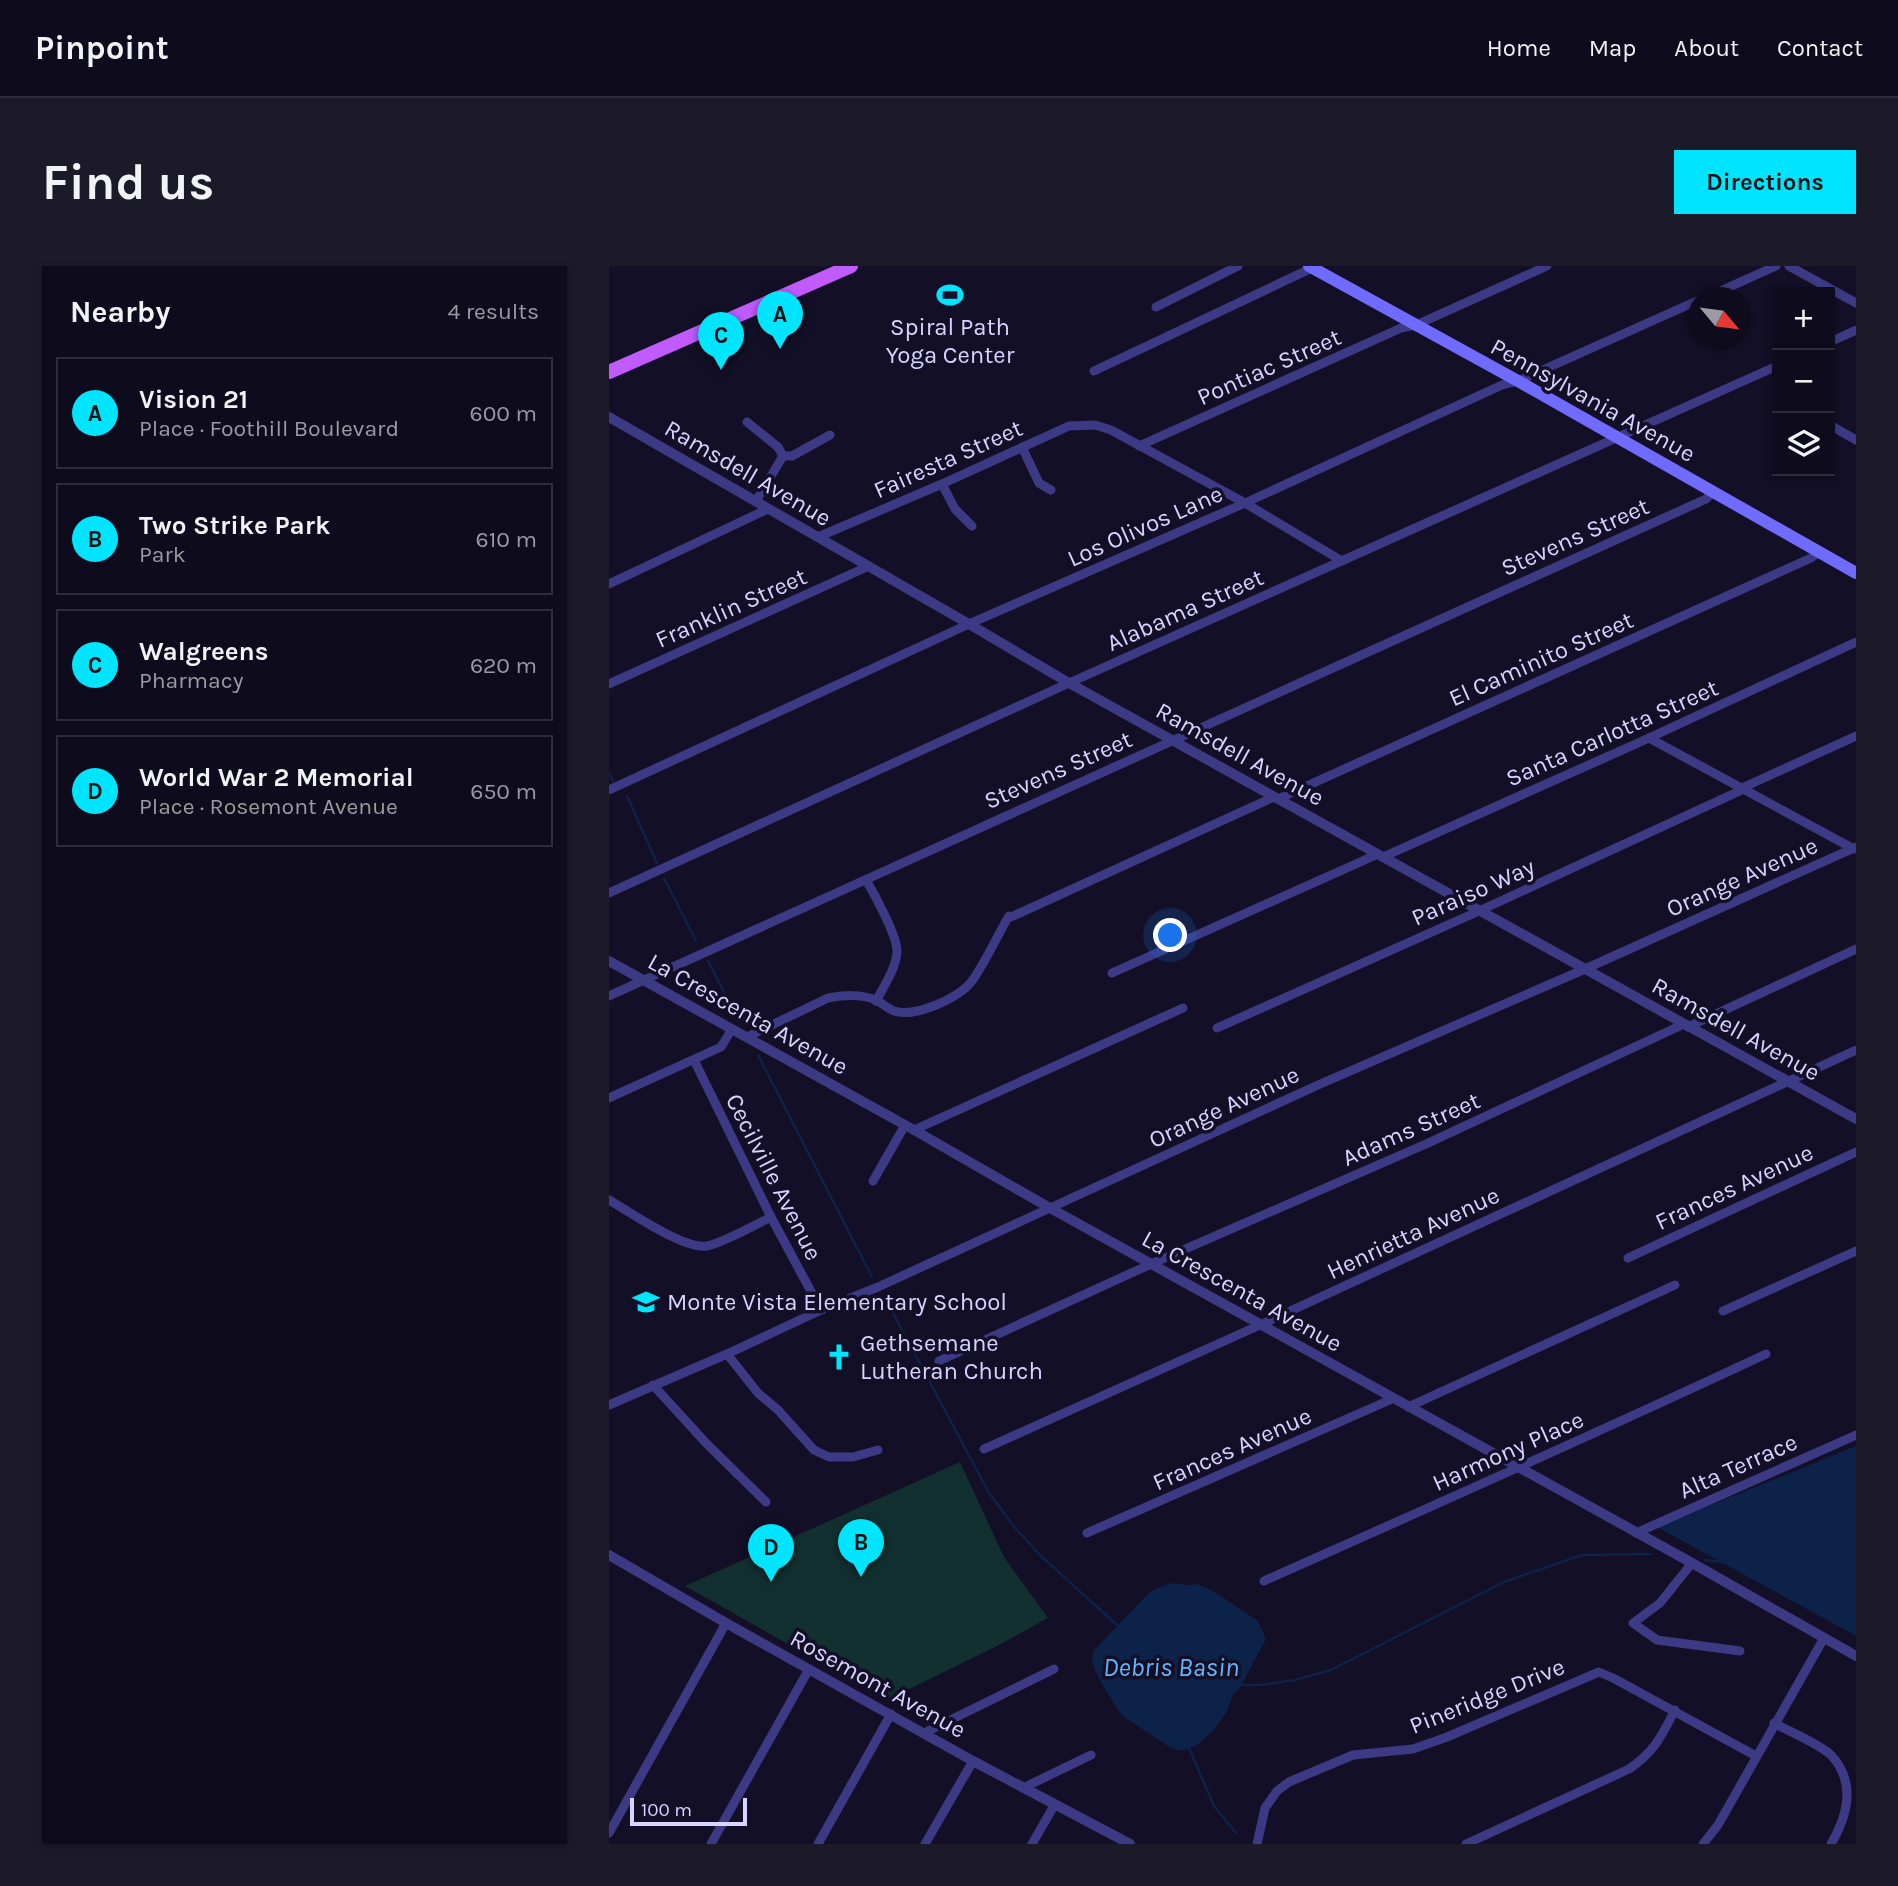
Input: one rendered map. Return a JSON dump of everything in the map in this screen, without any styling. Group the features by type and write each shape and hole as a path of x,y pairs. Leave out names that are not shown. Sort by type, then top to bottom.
{"main road":[{"path":"609,372 820,272 851,266"},
{"name":"Pennsylvania Avenue","path":"1316,268 1856,573"}],"street":[{"path":"1156,307 1238,266"},
{"name":"Pontiac Street","path":"1139,446 1546,266"},
{"path":"1729,287 1776,266"},
{"path":"1789,266 1856,303"},
{"path":"1094,371 1316,268"},
{"name":"Los Olivos Lane","path":"609,790 969,624 1245,503 1502,385 1518,381 1688,305"},
{"path":"1835,340 1856,330"},
{"name":"Alabama Street","path":"609,892 1772,368"},
{"name":"Ramsdell Avenue","path":"609,417 1069,683 1856,1119"},
{"path":"747,422 778,447 783,456"},
{"name":"Fairesta Street","path":"818,537 1069,426 1096,426 1111,430 1139,446"},
{"path":"1835,428 1856,440"},
{"path":"783,456 792,456 830,435"},
{"path":"1139,446 1245,503 1342,561"},
{"path":"1022,447 1039,483 1051,490"},
{"path":"757,501 783,456"},
{"path":"942,484 955,509 972,526"},
{"name":"Stevens Street","path":"609,996 1706,499 1713,492"},
{"path":"609,584 768,509"},
{"name":"El Caminito Street","path":"747,1037 828,998 847,995 876,1001 893,1011 904,1013 925,1010 962,991 972,981 1010,917 1811,558 1819,552"},
{"name":"Franklin Street","path":"609,684 869,566"},
{"name":"Santa Carlotta Street","path":"1112,973 1649,738 1856,642"},
{"name":"Paraiso Way","path":"1217,1028 1479,911 1856,736"},
{"path":"1649,738 1855,848"},
{"name":"Orange Avenue","path":"609,1405 878,1287 1318,1085 1855,848"},
{"path":"866,880 894,938 897,951 890,975 876,1001"},
{"name":"Adams Street","path":"939,1361 1856,949"},
{"name":"La Crescenta Avenue","path":"609,961 1856,1656"},
{"path":"873,1181 909,1127 1183,1009"},
{"path":"609,1098 721,1047 732,1029"},
{"name":"Henrietta Avenue","path":"984,1449 1856,1050"},
{"name":"Cecilville Avenue","path":"694,1060 771,1217 821,1310"},
{"name":"Frances Avenue","path":"1628,1258 1856,1152"},
{"path":"609,1200 682,1242 695,1246 707,1246 771,1217"},
{"path":"1723,1311 1856,1251"},
{"path":"1408,1407 1675,1285"},
{"path":"727,1354 758,1393 778,1409 814,1450 829,1457 853,1457 878,1450"},
{"name":"Harmony Place","path":"1264,1581 1766,1354"},
{"path":"653,1385 766,1503"},
{"name":"Frances Avenue","path":"1087,1533 1392,1399"},
{"name":"Alta Terrace","path":"1636,1532 1856,1435"},
{"name":"Rosemont Avenue","path":"609,1555 973,1761 1130,1844"},
{"path":"1692,1563 1660,1604 1633,1623 1657,1640 1740,1651"},
{"path":"609,1833 726,1623"},
{"path":"1703,1844 1718,1825 1824,1638"},
{"path":"711,1844 809,1669"},
{"path":"924,1733 1054,1669"},
{"name":"Pineridge Drive","path":"1257,1844 1265,1808 1277,1791 1289,1782 1353,1755 1413,1749 1447,1737 1599,1672 1675,1710 1756,1756"},
{"path":"1466,1844 1629,1769 1645,1759 1656,1747 1675,1710"},
{"path":"818,1844 891,1714"},
{"path":"1774,1723 1829,1753 1842,1767 1848,1787 1848,1808 1831,1844"},
{"path":"1023,1788 1091,1755"},
{"path":"925,1844 973,1761"},
{"path":"1032,1844 1055,1804"}],"green space":[{"path":"960,1462 1004,1557 1048,1618 887,1700 685,1586"}],"water":[{"path":"1856,1446 1856,1636 1657,1527"},
{"name":"Debris Basin","path":"1171,1583 1197,1584 1215,1592 1258,1621 1266,1639 1239,1689 1234,1693 1226,1713 1213,1731 1197,1745 1184,1750 1168,1746 1124,1717 1105,1690 1092,1660 1095,1649 1148,1594"}],"waterway":[{"path":"609,774 613,781"},
{"path":"627,796 657,863"},
{"path":"664,878 696,941"},
{"path":"708,961 736,1015"},
{"path":"758,1055 872,1277"},
{"path":"885,1298 989,1493 1041,1556 1117,1625"},
{"path":"1241,1685 1295,1680 1331,1670 1504,1582 1582,1555 1651,1554"},
{"path":"1705,1560 1722,1562"},
{"path":"1189,1748 1214,1806 1236,1833"}],"place":[{"name":"Spiral Path Yoga Center","path":"950,295"},
{"name":"Vision 21","path":"780,349"},
{"name":"Walgreens","path":"721,370"},
{"name":"Monte Vista Elementary School","path":"646,1302"},
{"name":"Gethsemane Lutheran Church","path":"839,1357"},
{"name":"Two Strike Park","path":"861,1577"},
{"name":"World War 2 Memorial","path":"771,1582"}]}
